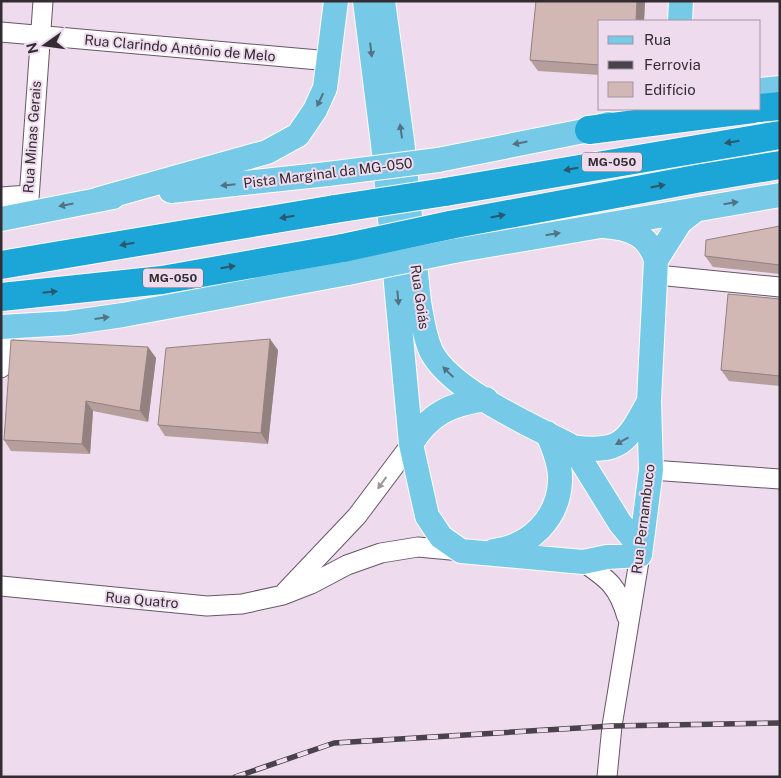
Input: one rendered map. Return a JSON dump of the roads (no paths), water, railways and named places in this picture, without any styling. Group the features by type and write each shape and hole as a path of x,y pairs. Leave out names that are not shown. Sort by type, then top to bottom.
{"highway":[{"path":"761,108 780,106"},
{"path":"589,130 744,110"},
{"name":"MG-050","path":"1,265 780,135"},
{"name":"MG-050","path":"1,296 346,260 452,238 696,179 780,165"}],"main road":[{"path":"98,199 267,152 298,135 315,110 326,88 336,1"},
{"name":"Rua Goiás","path":"365,1 384,144 411,444"},
{"name":"Rua Goiás","path":"383,1 402,140 423,328 431,351 445,371 486,399 572,446 593,450 612,446 630,436 649,401"},
{"path":"680,20 681,1"},
{"path":"761,90 780,88"},
{"name":"Pista Marginal da MG-050","path":"1,219 28,204 98,199 438,160 589,130 649,110"},
{"path":"452,238 604,226 780,195"},
{"name":"Rua Pernambuco","path":"640,551 652,470 649,401 657,267 680,222 697,209"},
{"path":"604,226 622,228 638,234 652,246 657,267"},
{"path":"3,327 68,323 123,316 346,260"},
{"path":"486,399 464,402 441,411 421,428 411,444 427,516 441,536 470,551 582,562 640,551 620,523 572,446"},
{"path":"470,551 502,550 530,537 546,524 557,503 560,480 556,453 548,434"}],"street":[{"name":"Rua Minas Gerais","path":"28,204 43,1"},
{"name":"Rua Clarindo Antônio de Melo","path":"1,32 330,61"},
{"path":"1,197 28,204"},
{"path":"657,267 780,286"},
{"path":"1,368 3,327"},
{"path":"283,595 358,516 411,444"},
{"path":"652,470 780,479"},
{"name":"Rua Quatro","path":"1,586 207,606 242,604 283,595 347,565 382,553 418,547 470,551"},
{"name":"Rua Pernambuco","path":"607,777 612,726 640,551"},
{"path":"582,562 608,578 621,597 628,621"}],"railway":[{"path":"235,777 334,743 612,726 780,723"}]}
